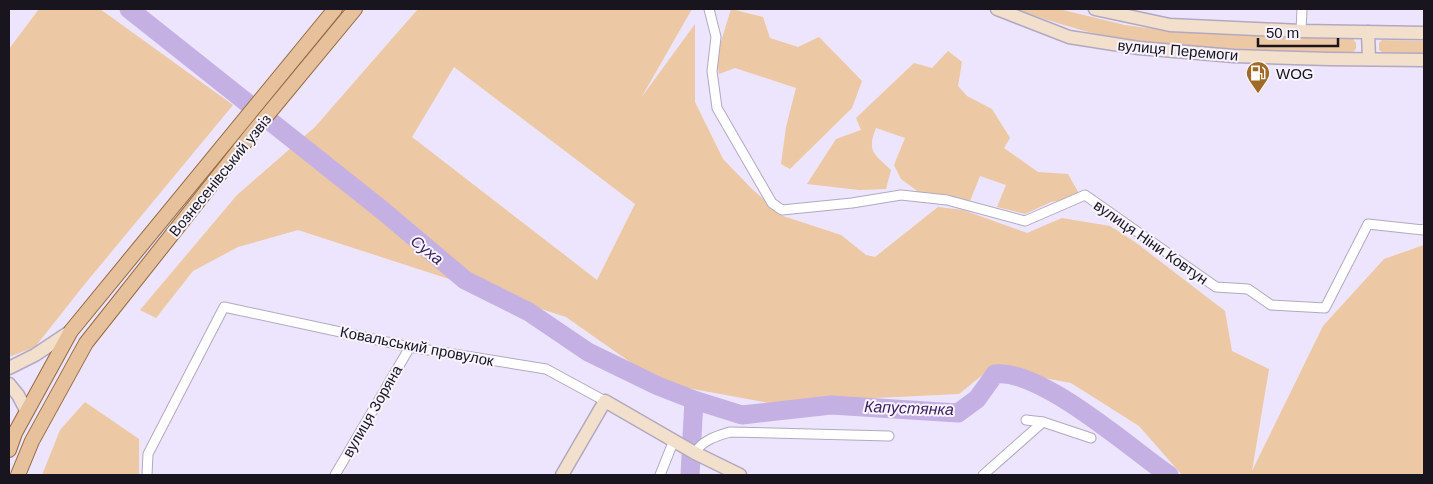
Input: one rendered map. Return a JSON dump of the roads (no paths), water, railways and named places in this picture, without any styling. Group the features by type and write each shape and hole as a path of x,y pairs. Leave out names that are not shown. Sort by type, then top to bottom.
{"main road":[{"name":"Вознесенівський узвіз","path":"9,450 15,433 71,331 334,9"},
{"name":"Вознесенівський узвіз","path":"18,475 32,441 86,343 250,136 355,9"},
{"name":"вулиця Перемоги","path":"997,9 1069,37 1139,48 1234,56 1424,60"},
{"name":"вулиця Перемоги","path":"1096,9 1170,25 1301,31 1424,33"},
{"path":"1368,32 1369,59"},
{"path":"9,368 35,355 71,331"},
{"path":"9,384 18,395 26,412"},
{"path":"562,475 605,401 695,453 740,475"}],"street":[{"name":"вулиця Ніни Ковтун","path":"709,9 716,37 712,70 717,108 772,203 782,210 852,203 901,195 947,200 1025,221 1085,195 1216,287 1248,289 1271,305 1325,308 1368,224 1424,229"},
{"path":"1301,31 1302,9"},
{"name":"Ковальський провулок","path":"147,475 148,454 224,307 410,347 546,369 605,401"},
{"name":"вулиця Зоряна","path":"335,475 410,347"},
{"path":"1026,420 1043,422 1092,438"},
{"path":"982,475 1043,422"},
{"path":"695,453 698,446 716,436 730,432 889,436"},
{"path":"660,475 677,442"}],"waterway":[{"name":"Суха","path":"129,9 382,210 465,280 529,312 588,352 658,386 694,400 690,475"},
{"name":"Капустянка","path":"694,400 742,415 831,405 958,413 977,399 995,374 1014,376 1060,396 1085,412 1169,475"}],"place":[{"name":"WOG","path":"1258,94"}]}
